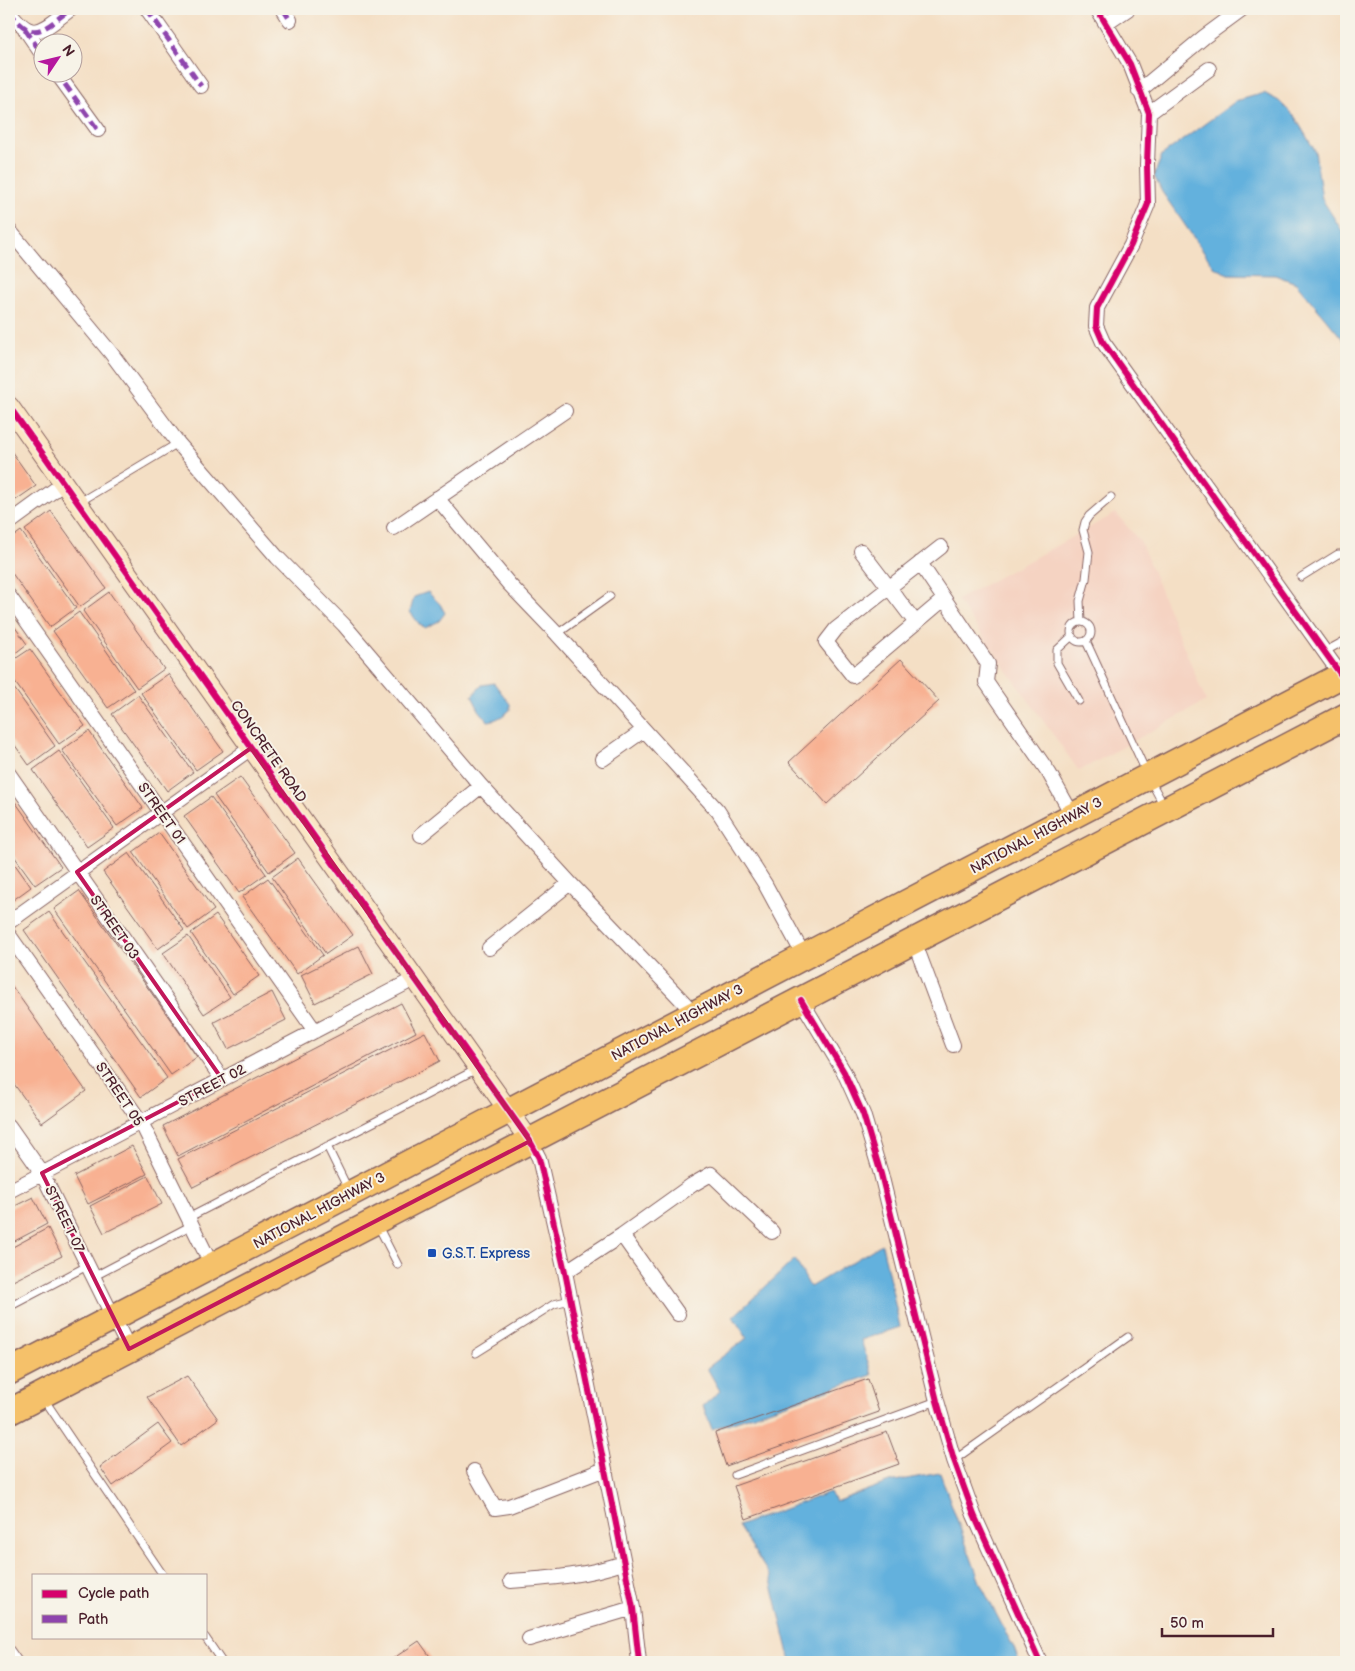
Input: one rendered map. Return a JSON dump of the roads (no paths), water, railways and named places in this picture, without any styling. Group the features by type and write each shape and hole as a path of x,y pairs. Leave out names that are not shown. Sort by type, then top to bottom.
{"highway":[{"name":"NATIONAL HIGHWAY 3","path":"9,1372 1344,674"},
{"path":"9,1412 1346,716"}],"street":[{"path":"9,11 18,24 25,29 35,32 71,9"},
{"path":"147,9 201,86"},
{"path":"1096,9 1130,64 1149,113 1148,204 1131,245 1097,308 1096,326 1103,342 1324,652 1344,674"},
{"path":"1106,24 1128,9"},
{"path":"1139,91 1197,42 1242,9"},
{"path":"25,29 32,39"},
{"path":"1149,113 1210,69"},
{"path":"63,82 98,130"},
{"path":"9,230 111,353 178,443 277,557 344,625 481,786 694,1013"},
{"name":"CONCRETE ROAD","path":"9,406 530,1141"},
{"path":"394,528 565,411"},
{"path":"9,523 64,483"},
{"path":"437,498 509,584 718,811 765,884 804,956"},
{"path":"940,547 836,629 826,642 852,676 944,599"},
{"path":"862,551 916,623"},
{"path":"920,563 988,664 986,682 1049,773 1073,816"},
{"name":"STREET 01","path":"9,596 315,1031"},
{"path":"602,759 644,730"},
{"path":"9,922 251,748"},
{"name":"STREET 03","path":"9,774 222,1079"},
{"path":"420,835 481,786"},
{"path":"489,948 570,883"},
{"name":"STREET 05","path":"9,935 141,1122 212,1266"},
{"path":"914,941 953,1045"},
{"name":"STREET 02","path":"9,1191 414,979"},
{"path":"801,1000 844,1072 863,1114 881,1174 937,1401 954,1460 974,1515 1040,1662"},
{"name":"STREET 07","path":"9,1126 42,1173 112,1318 129,1349"},
{"path":"530,1141 539,1158 565,1272 633,1608 639,1662"},
{"path":"565,1272 622,1235 692,1185 712,1174 772,1232"},
{"path":"622,1235 678,1314"},
{"path":"474,1471 495,1508 509,1506 605,1469"},
{"path":"511,1581 570,1576 606,1569 623,1563"},
{"path":"529,1639 633,1608"}],"lane":[{"path":"77,503 178,443"},
{"path":"1081,622 1080,601 1086,579 1089,552 1083,530 1089,516 1111,497"},
{"path":"1301,577 1338,554 1346,554"},
{"path":"557,634 610,596"},
{"path":"1081,622 1086,623 1091,630 1090,638 1086,641 1078,642 1072,636 1071,631 1077,623 1081,622"},
{"path":"1072,636 1057,650 1057,663 1079,701"},
{"path":"1324,652 1346,640"},
{"path":"1086,641 1148,776 1166,810"},
{"path":"9,1307 90,1271 190,1222 328,1146 478,1068"},
{"path":"328,1146 350,1193"},
{"path":"375,1221 398,1266"},
{"path":"476,1353 554,1304 570,1300"},
{"path":"954,1460 1128,1337"},
{"path":"42,1395 162,1574"},
{"path":"735,1475 937,1401"},
{"path":"206,1638 222,1662"},
{"path":"9,1648 18,1662"}],"water":[{"path":"1264,93 1279,101 1295,117 1315,151 1322,199 1346,237 1346,343 1296,283 1275,275 1228,274 1214,267 1162,192 1154,176 1162,155 1236,101"},
{"path":"428,592 440,604 445,613 439,621 425,628 420,625 410,612 414,597"},
{"path":"494,683 510,704 510,710 494,720 488,721 479,710 472,696 482,685"},
{"path":"882,1244 900,1327 861,1340 872,1375 712,1429 703,1406 720,1391 707,1368 747,1338 733,1317 795,1259 810,1287"},
{"path":"940,1473 981,1585 1014,1648 1019,1662 791,1662 770,1576 738,1526 830,1492 835,1502 889,1482"}],"place":[{"name":"G.S.T. Express","path":"432,1253"}]}
